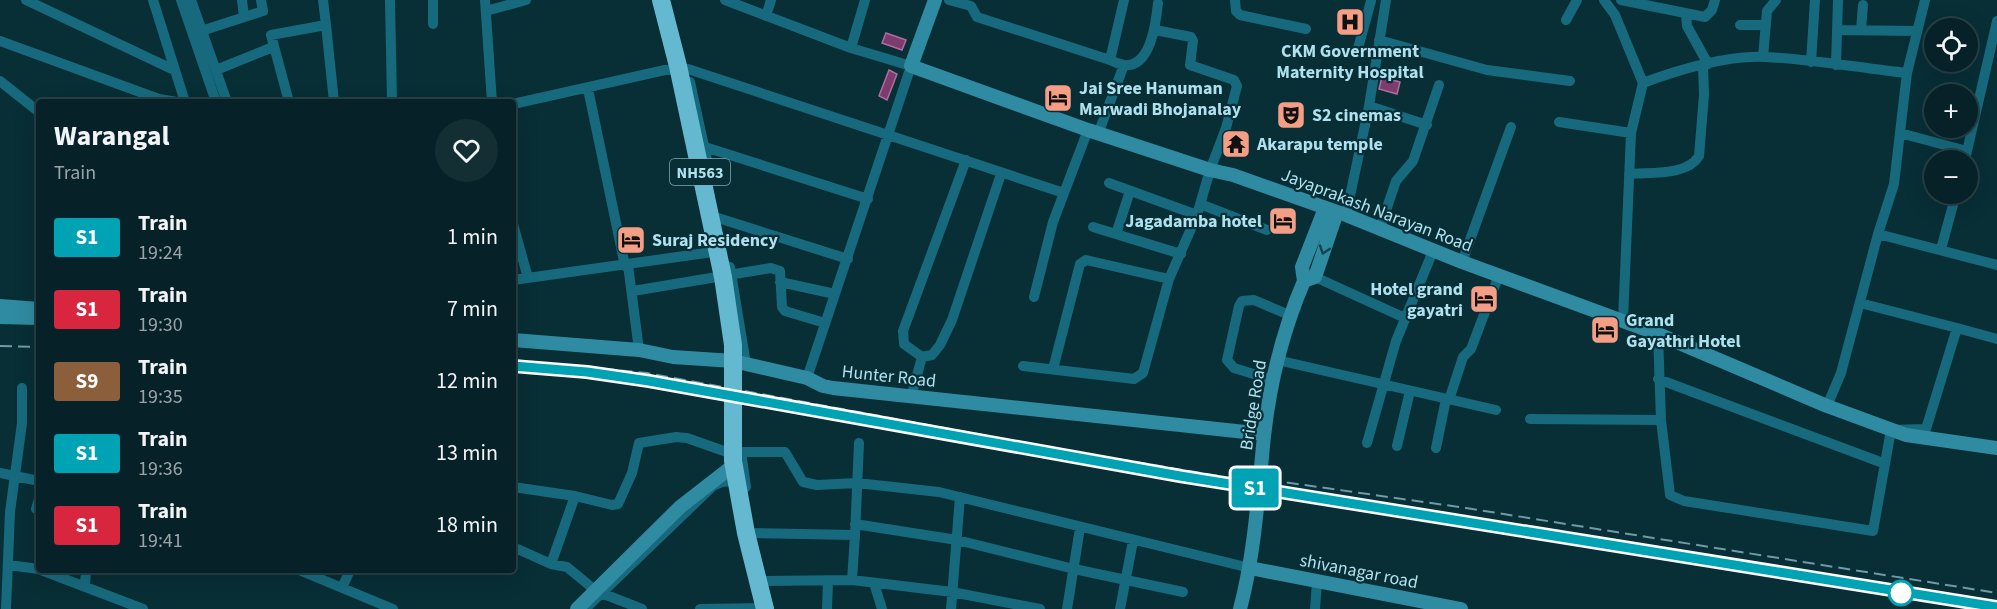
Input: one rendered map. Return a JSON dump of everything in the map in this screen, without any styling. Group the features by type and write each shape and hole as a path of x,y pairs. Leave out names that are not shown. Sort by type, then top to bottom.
{"highway":[{"name":"NH563","path":"662,0 692,127 725,288 734,345 738,458 746,533 765,609"}],"street":[{"path":"26,0 174,70"},
{"path":"153,0 184,99"},
{"path":"181,0 216,69 226,99"},
{"path":"191,0 197,33 215,99"},
{"path":"242,0 244,17"},
{"path":"197,33 263,11 261,0"},
{"path":"323,0 334,99"},
{"path":"390,0 392,99"},
{"path":"433,0 433,24"},
{"path":"492,99 485,5 526,0"},
{"path":"670,0 688,69 732,275 746,364"},
{"path":"725,0 851,48 910,66"},
{"path":"766,16 771,0"},
{"path":"851,48 865,0"},
{"path":"807,378 868,199 910,66 935,0"},
{"path":"949,0 971,6 977,17 987,21 1124,65 1136,63 1142,58 1155,30 1158,3"},
{"path":"1110,60 1124,0"},
{"path":"1235,0 1236,11 1240,15 1306,29"},
{"path":"1566,20 1577,0"},
{"path":"1604,0 1615,15 1643,83 1631,133 1623,320"},
{"path":"1621,0 1705,17 1712,10 1715,0"},
{"path":"1763,57 1767,6 1776,0"},
{"path":"1811,62 1815,0"},
{"path":"1836,65 1838,0"},
{"path":"1827,406 1841,373 1878,234 1894,184 1907,73 1925,0"},
{"path":"1336,212 1369,106 1385,3 1368,1 1357,52"},
{"path":"1861,30 1863,5"},
{"path":"1629,174 1686,169 1695,164 1700,156 1706,64 1687,26 1686,14"},
{"path":"1968,150 1992,56 1997,21"},
{"path":"288,99 271,36 326,25"},
{"path":"1740,25 1766,25"},
{"path":"1023,366 1134,379 1143,373 1169,279 1198,209 1226,128 1237,82 1190,65 1193,41 1191,37 1155,30"},
{"path":"1837,30 1917,31"},
{"path":"1379,40 1488,69 1570,81"},
{"path":"0,41 159,99"},
{"path":"216,69 273,47"},
{"path":"1643,83 1672,72 1706,64 1763,57 1907,73"},
{"path":"1034,297 1053,222 1064,193 1124,65"},
{"name":"Jayaprakash Narayan Road","path":"910,66 1093,132 1210,170 1233,175 1380,228 1462,262 1623,320 1827,406 1891,430 1906,435 1997,448"},
{"path":"516,103 665,70 688,69 888,137 966,160 1000,174 1064,193"},
{"path":"0,81 36,110"},
{"path":"1380,228 1396,181 1413,161 1439,85"},
{"path":"588,89 633,291 639,351"},
{"path":"1369,106 1427,125"},
{"path":"1559,122 1631,133"},
{"path":"1462,262 1511,127"},
{"path":"1900,133 1949,150"},
{"path":"705,147 868,199"},
{"path":"966,160 903,331 904,344 922,357 932,355 940,345 952,320 1000,174"},
{"path":"1109,183 1267,230"},
{"path":"1116,234 1130,191"},
{"path":"1941,249 1953,204"},
{"name":"Bridge Road","path":"1240,609 1251,568 1264,434 1276,360 1289,315 1310,279 1336,212"},
{"path":"718,218 848,259"},
{"path":"1093,227 1181,254"},
{"path":"1878,234 1997,265"},
{"path":"516,235 528,278"},
{"path":"516,280 726,250"},
{"path":"1367,443 1405,318 1433,251"},
{"path":"1053,369 1080,264 1086,260 1169,279"},
{"path":"633,291 771,268 780,271 782,307 785,311 825,323"},
{"path":"1436,448 1448,400 1463,357 1471,349 1499,275"},
{"path":"1310,279 1405,318"},
{"path":"780,282 835,294"},
{"path":"1273,380 1229,365 1227,360 1237,317 1242,301 1247,299 1289,315"},
{"path":"1860,303 1997,339"},
{"path":"0,306 36,309"},
{"path":"0,317 36,318"},
{"path":"1658,334 1661,420 1670,495 1684,501 1873,531 1883,464 1891,430 1926,429 1957,328"},
{"name":"Hunter Road","path":"516,340 733,361 807,378 823,386 1264,434"},
{"path":"911,397 922,357"},
{"path":"1276,360 1496,410"},
{"path":"1658,379 1883,464"},
{"path":"0,606 6,609 6,563 13,476 22,423 22,388"},
{"path":"1397,446 1410,391"},
{"path":"1530,419 1661,420"},
{"path":"516,487 575,496 612,505 618,504 629,482 639,443 687,438 738,456 745,480 751,533 760,581 772,609 700,609"},
{"path":"852,580 859,443"},
{"path":"577,609 680,507 738,458 785,452 803,482 813,485 857,483 939,492 1251,568"},
{"path":"0,473 36,480"},
{"path":"585,609 713,486 722,482 745,480"},
{"path":"551,564 575,496"},
{"path":"951,609 960,497"},
{"path":"1067,609 1080,528"},
{"path":"751,533 855,530 957,540 1074,569 1183,592"},
{"path":"1120,609 1133,541"},
{"path":"516,548 551,564 567,567 585,584 603,594 642,609"},
{"path":"6,563 36,569"},
{"name":"shivanagar road","path":"1251,568 1424,605 1461,609"},
{"path":"49,573 143,609"},
{"path":"85,585 86,573"},
{"path":"306,573 393,609"},
{"path":"342,588 349,573"},
{"path":"760,581 852,580 952,592 1011,606 1040,609"},
{"path":"827,609 828,581"},
{"path":"1315,609 1317,582"},
{"path":"874,583 882,609"}],"building":[{"path":"886,33 906,40 902,50 882,43"},
{"path":"889,70 897,74 887,100 879,96"},
{"path":"1382,77 1400,82 1397,94 1379,89"}],"railway":[{"path":"0,346 36,347"},
{"path":"516,360 647,373 1064,450 1242,480 1267,488 1464,517 1997,603"},
{"path":"1269,480 1466,508 1997,593"}],"train":[{"name":"S1","path":"516,366 587,372 649,381 1180,476 1578,542 1997,607"}],"place":[{"name":"CKM Government Maternity Hospital","path":"1350,22"},
{"name":"Jai Sree Hanuman Marwadi Bhojanalay","path":"1058,98"},
{"name":"S2 cinemas","path":"1291,115"},
{"name":"Akarapu temple","path":"1236,144"},
{"name":"Jagadamba hotel","path":"1283,221"},
{"name":"Suraj Residency","path":"631,240"},
{"name":"Hotel grand gayatri","path":"1484,299"},
{"name":"Grand Gayathri Hotel","path":"1605,330"}]}
